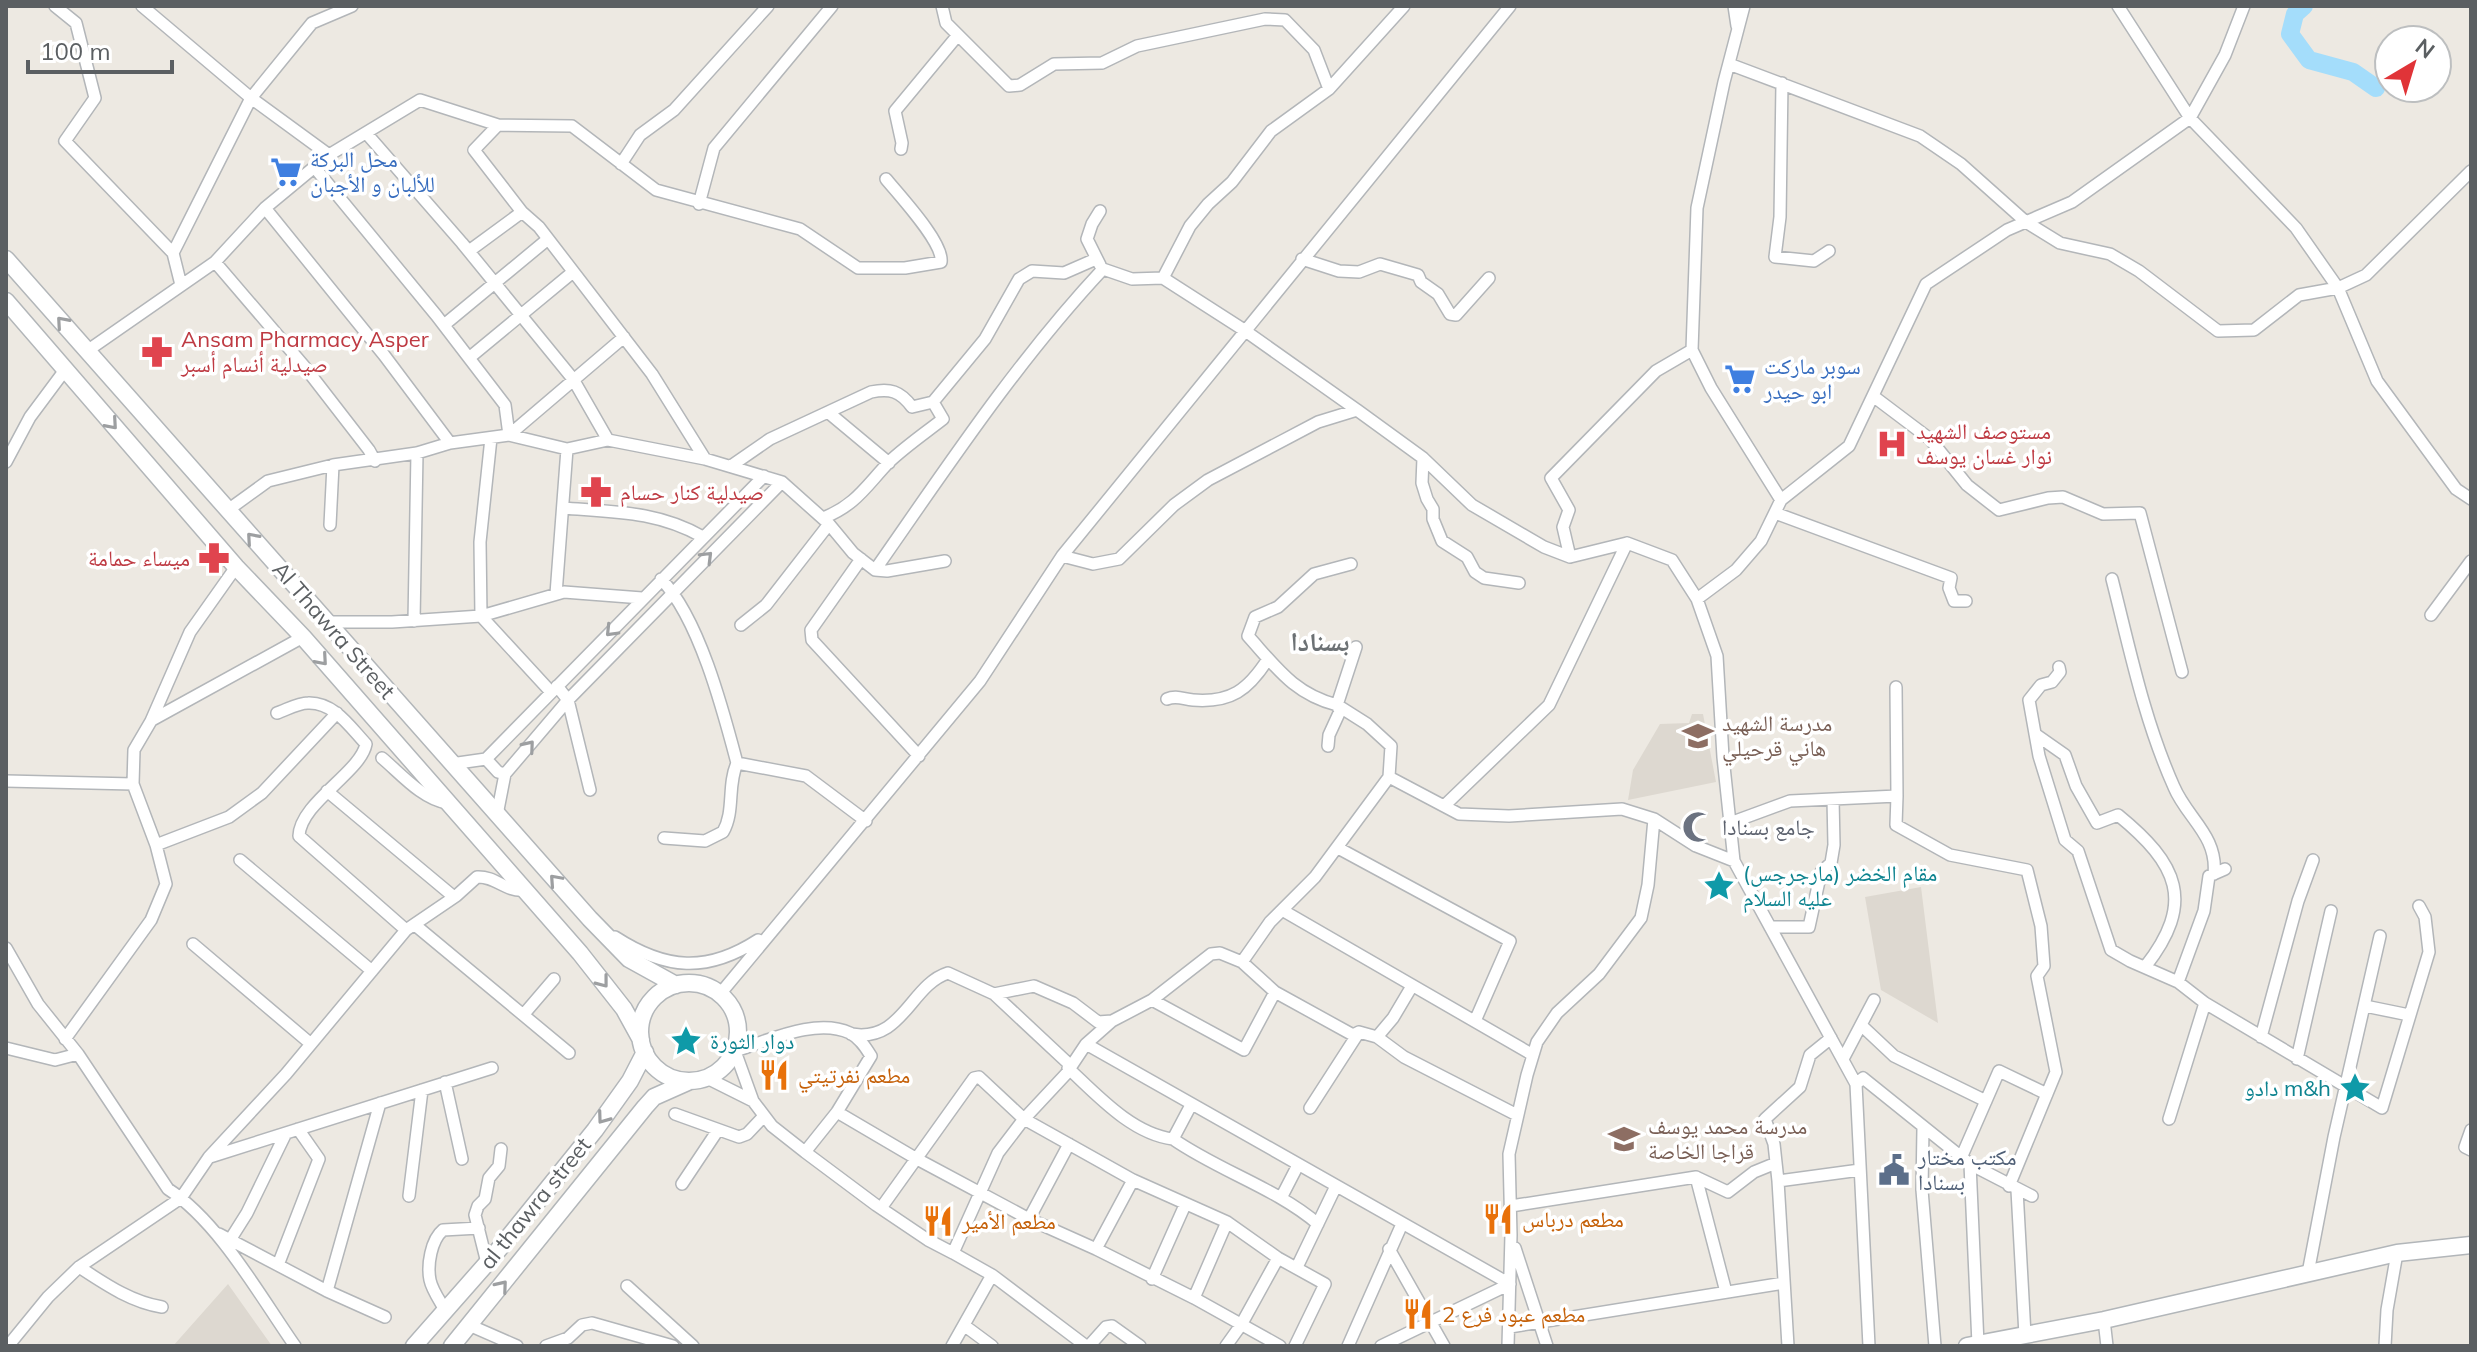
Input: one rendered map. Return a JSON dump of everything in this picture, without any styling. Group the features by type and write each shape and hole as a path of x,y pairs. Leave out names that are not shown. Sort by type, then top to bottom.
{"main road":[{"name":"Al Thawra Street","path":"6,259 590,919 629,959 676,985"},
{"name":"Al Thawra Street","path":"6,301 236,567 303,637 580,953 616,998 643,1046"},
{"path":"691,983 706,986 720,994 731,1006 737,1020 735,1051 719,1072 699,1080 676,1079 663,1073 652,1063 643,1046 641,1026 644,1012 652,1000 676,985 691,983"},
{"name":"al thawra street","path":"414,1346 487,1263 595,1130 630,1081 643,1046"},
{"name":"al thawra street","path":"452,1346 654,1097 699,1080"},
{"path":"1980,1344 2104,1320 2397,1253 2471,1245"}],"street":[{"path":"55,6 76,23 95,98 65,141 173,253 181,285"},
{"path":"142,6 251,98 329,155"},
{"path":"173,253 251,98 312,23 352,6"},
{"path":"621,164 640,135 674,110 768,6"},
{"path":"699,204 714,148 832,6"},
{"path":"942,6 946,23 1009,86 1020,85 1054,64 1102,63 1118,53 1155,40 1265,19 1285,20 1314,50 1329,89"},
{"path":"1163,278 1190,226 1232,182 1271,131 1329,89 1404,6"},
{"path":"720,994 980,681 1062,556 1510,6"},
{"path":"1734,6 1738,31"},
{"path":"1744,6 1697,208 1692,350 1711,388 1781,500"},
{"path":"2118,6 2190,118 2296,228 2338,288 2377,381 2456,489 2471,499"},
{"path":"1697,599 1736,570 1761,541 1781,500 1849,446 1926,284 2007,230 2072,202 2190,118 2225,55 2244,6"},
{"path":"901,149 901,133 895,111 958,35"},
{"path":"1729,64 1920,136 1961,164 2026,222 2060,243 2110,254 2139,271 2218,331 2254,330 2299,295 2338,288 2366,275 2471,171"},
{"path":"1782,83 1780,217 1775,257 1814,261 1829,251"},
{"path":"87,351 215,262 265,208 329,155 420,100 498,125 572,126 656,190 800,229 858,268 905,268 941,262 942,254 886,179"},
{"path":"498,125 474,150 522,212 548,239 652,374 705,459"},
{"path":"367,134 469,251 573,379 608,440"},
{"path":"315,168 444,325 505,405 509,435"},
{"path":"265,208 384,355 450,443"},
{"path":"1099,264 1087,239 1100,211"},
{"path":"469,251 522,212"},
{"path":"444,325 548,239"},
{"path":"1302,259 1339,271 1359,272 1380,264 1407,270 1418,275 1421,282 1443,300 1450,314 1456,315 1489,278"},
{"path":"215,262 304,366 375,461"},
{"path":"875,570 990,406 1080,293 1099,264"},
{"path":"731,466 770,439 871,392 889,388 905,397 912,407 933,402 985,339 1019,279 1032,271 1064,273 1099,264 1132,279 1163,278 1244,330 1423,458 1472,505 1544,547 1570,557 1627,543 1672,560 1697,599 1717,656 1734,861 1856,1084 1869,1346"},
{"path":"469,358 573,272"},
{"path":"509,435 624,337"},
{"path":"1570,557 1563,527 1569,510 1551,478 1656,371 1692,350"},
{"path":"6,462 30,417 65,370"},
{"path":"1873,396 1930,439 1967,485 1999,510 2063,497 2103,514 2140,513 2182,672"},
{"path":"741,625 766,605 826,521 857,499 889,463 943,419 933,402"},
{"path":"1062,556 1093,564 1119,559 1174,505 1208,480 1318,422 1357,410"},
{"path":"829,413 889,463"},
{"path":"228,510 268,481 333,465 417,453 450,443 509,435 567,449 608,440 705,459 782,482 875,570 887,571 945,561"},
{"path":"491,438 480,542 481,616 568,700 590,790"},
{"path":"556,594 567,449"},
{"path":"414,621 417,453"},
{"path":"1423,458 1422,483 1442,541 1472,561 1475,572 1484,578 1519,583"},
{"path":"330,525 333,465"},
{"path":"451,764 486,759 764,476"},
{"path":"497,815 505,774 568,700 782,482"},
{"path":"563,508 658,517 703,537"},
{"path":"1775,513 1951,578 1949,588 1954,601 1966,601"},
{"path":"1444,806 1549,705 1627,543"},
{"path":"861,559 811,630 812,640 919,756"},
{"path":"2431,615 2471,561"},
{"path":"1242,962 1270,922 1315,877 1389,777 1391,746 1367,724 1337,705 1324,702 1284,679 1248,636 1255,617 1278,607 1314,574 1351,564"},
{"path":"65,1039 151,920 166,884 156,845 133,784 134,750 151,721 190,632 236,567"},
{"path":"661,579 674,592 693,630 737,763 730,779 729,816 723,832 705,841 664,838"},
{"path":"2112,579 2147,721 2175,791 2209,839 2220,871 2209,876 2204,911 2178,982"},
{"path":"326,622 414,621 481,616 564,592 642,598"},
{"path":"151,721 303,637"},
{"path":"1328,746 1329,735 1340,711 1337,705 1356,647"},
{"path":"1167,699 1173,696 1194,700 1226,698 1253,681 1268,659"},
{"path":"2059,667 2060,672 2052,682 2041,685 2029,700 2039,756 2065,840 2078,851 2111,950 2178,982 2205,1003 2382,1108 2429,952 2425,917 2419,906"},
{"path":"1896,687 1896,825 1950,855 2027,870 2041,926 2044,966 2037,976 2056,1072 2013,1188 2025,1335"},
{"path":"277,713 308,703 337,713 366,744 302,823 299,836 569,1053"},
{"path":"156,845 229,817 262,793 337,713"},
{"path":"2035,734 2065,755 2076,786 2097,823 2118,815 2146,838 2166,863 2175,892 2169,931 2145,967"},
{"path":"382,758 420,790 436,801 447,803"},
{"path":"486,759 498,772 505,774"},
{"path":"737,763 806,776 866,821"},
{"path":"1389,777 1459,814 1509,816 1622,809 1654,819 1696,846 1734,861"},
{"path":"6,781 133,784"},
{"path":"327,791 454,897"},
{"path":"1730,823 1790,801 1897,796"},
{"path":"1770,927 1809,927 1821,872 1831,863 1833,854 1833,799"},
{"path":"1508,1346 1511,1235 1509,1154 1533,1055 1537,1042 1557,1013 1599,974 1641,918 1648,885 1654,819"},
{"path":"1338,848 1510,941 1475,1021"},
{"path":"240,860 372,971"},
{"path":"2261,1037 2298,901 2313,860"},
{"path":"8,1346 48,1297 79,1267 181,1198 209,1157 411,928 477,877 495,879 514,891 524,890"},
{"path":"1282,910 1533,1055"},
{"path":"2297,1059 2331,911"},
{"path":"590,919 643,953 681,965 699,965 728,957 769,933"},
{"path":"2308,1273 2380,936"},
{"path":"193,944 311,1044"},
{"path":"6,948 38,1004 78,1054 168,1189 215,1232 295,1346"},
{"path":"953,1253 998,1153 1086,1044 1112,1021 1152,1000 1211,954 1220,953 1242,962 1275,992 1353,1035 1359,1032 1377,1037 1404,1057 1517,1115"},
{"path":"1140,1346 1112,1326 1106,1327 1088,1346 992,1275 928,1240 881,1208 772,1126 753,1101 735,1051 815,1028 869,1037 891,1025 934,981 948,973 994,994 1123,1116 1161,1137 1173,1139 1241,1179 1281,1198 1318,1224"},
{"path":"524,1014 554,979"},
{"path":"994,994 1034,986 1073,1003 1098,1022 1112,1021"},
{"path":"1377,1037 1393,1018 1412,986"},
{"path":"1152,1000 1244,1050 1275,992"},
{"path":"1843,1059 1874,1000"},
{"path":"2169,1119 2205,1003"},
{"path":"2365,1006 2409,1015"},
{"path":"1861,1025 1894,1056 1986,1101"},
{"path":"1310,1108 1359,1032"},
{"path":"805,1152 837,1112 871,1056 863,1043 851,1034"},
{"path":"1788,1346 1778,1181 1774,1144 1765,1119 1800,1087 1810,1055 1831,1038"},
{"path":"1086,1044 1510,1284"},
{"path":"6,1048 55,1060 78,1054"},
{"path":"209,1157 492,1068"},
{"path":"1980,1344 1966,1161 1999,1071 2047,1094"},
{"path":"881,1208 974,1078 984,1080 1024,1119 1133,1180 1227,1222 1278,1258 1325,1284 1295,1346"},
{"path":"1856,1084 1863,1078 1966,1161 2032,1196"},
{"path":"699,1080 753,1101"},
{"path":"445,1082 462,1159"},
{"path":"409,1196 422,1090"},
{"path":"327,1291 380,1103"},
{"path":"1173,1139 1191,1105"},
{"path":"837,1112 1029,1219 1194,1298 1280,1346"},
{"path":"675,1114 739,1137 747,1134 764,1116"},
{"path":"1923,1128 1922,1190 1935,1346"},
{"path":"682,1184 718,1130"},
{"path":"2471,1130 2465,1147 2471,1150"},
{"path":"230,1240 292,1131"},
{"path":"278,1265 319,1159 292,1131"},
{"path":"1029,1219 1069,1144"},
{"path":"487,1263 475,1215 485,1199 489,1178 499,1166 501,1149"},
{"path":"1511,1206 1696,1177 1728,1192 1754,1172 1776,1163"},
{"path":"1281,1198 1298,1165"},
{"path":"1778,1181 1860,1170"},
{"path":"1696,1177 1726,1292"},
{"path":"1096,1249 1133,1180"},
{"path":"1297,1267 1336,1186"},
{"path":"1152,1279 1185,1205"},
{"path":"1194,1298 1227,1222"},
{"path":"1348,1346 1402,1224"},
{"path":"445,1310 430,1282 433,1245 443,1230 479,1228"},
{"path":"215,1232 327,1291 385,1317"},
{"path":"1511,1235 1547,1346"},
{"path":"1389,1249 1444,1346"},
{"path":"2385,1346 2387,1310 2397,1253"},
{"path":"1226,1346 1278,1258"},
{"path":"79,1267 112,1289 147,1305 162,1307"},
{"path":"952,1346 992,1275"},
{"path":"1510,1327 1784,1283"},
{"path":"1381,1346 1510,1284"},
{"path":"627,1286 693,1346"},
{"path":"2104,1320 2107,1346"},
{"path":"546,1346 568,1338 582,1325 592,1323 673,1346"},
{"path":"469,1325 517,1346"},
{"path":"965,1326 992,1346"}],"shaded area":[{"path":"1692,714 1703,714 1716,782 1628,800 1633,770 1660,724 1689,723"},
{"path":"1921,887 1938,1023 1881,990 1865,897"},
{"path":"228,1284 272,1346 173,1346"}],"waterway":[{"path":"2304,6 2295,14 2290,34 2309,60 2353,72 2373,86"}],"place":[{"name":"محل البركة للألبان و الأجبان","path":"286,172"},
{"name":"Ansam Pharmacy Asper صيدلية أنسام أسبر","path":"157,352"},
{"name":"سوبر ماركت ابو حيدر","path":"1740,379"},
{"name":"مستوصف الشهيد نوار غسان يوسف","path":"1892,444"},
{"name":"صيدلية كنار حسام","path":"596,492"},
{"name":"ميساء حمامة","path":"214,558"},
{"name":"مدرسة الشهيد هاني قرحيلي","path":"1698,736"},
{"name":"جامع بسنادا","path":"1698,827"},
{"name":"مقام الخضر (مارجرجس) عليه السلام","path":"1719,886"},
{"name":"دوار الثورة","path":"686,1041"},
{"name":"مطعم نفرتيتي","path":"774,1075"},
{"name":"دادو m&h","path":"2355,1088"},
{"name":"مدرسة محمد يوسف قراجا الخاصة","path":"1624,1139"},
{"name":"مكتب مختار بسنادا","path":"1894,1170"},
{"name":"مطعم درباس","path":"1498,1219"},
{"name":"مطعم الأمير","path":"938,1221"},
{"name":"مطعم عبود فرع 2","path":"1418,1314"}],"district":[{"name":"بسنادا","path":"1320,641"}]}
